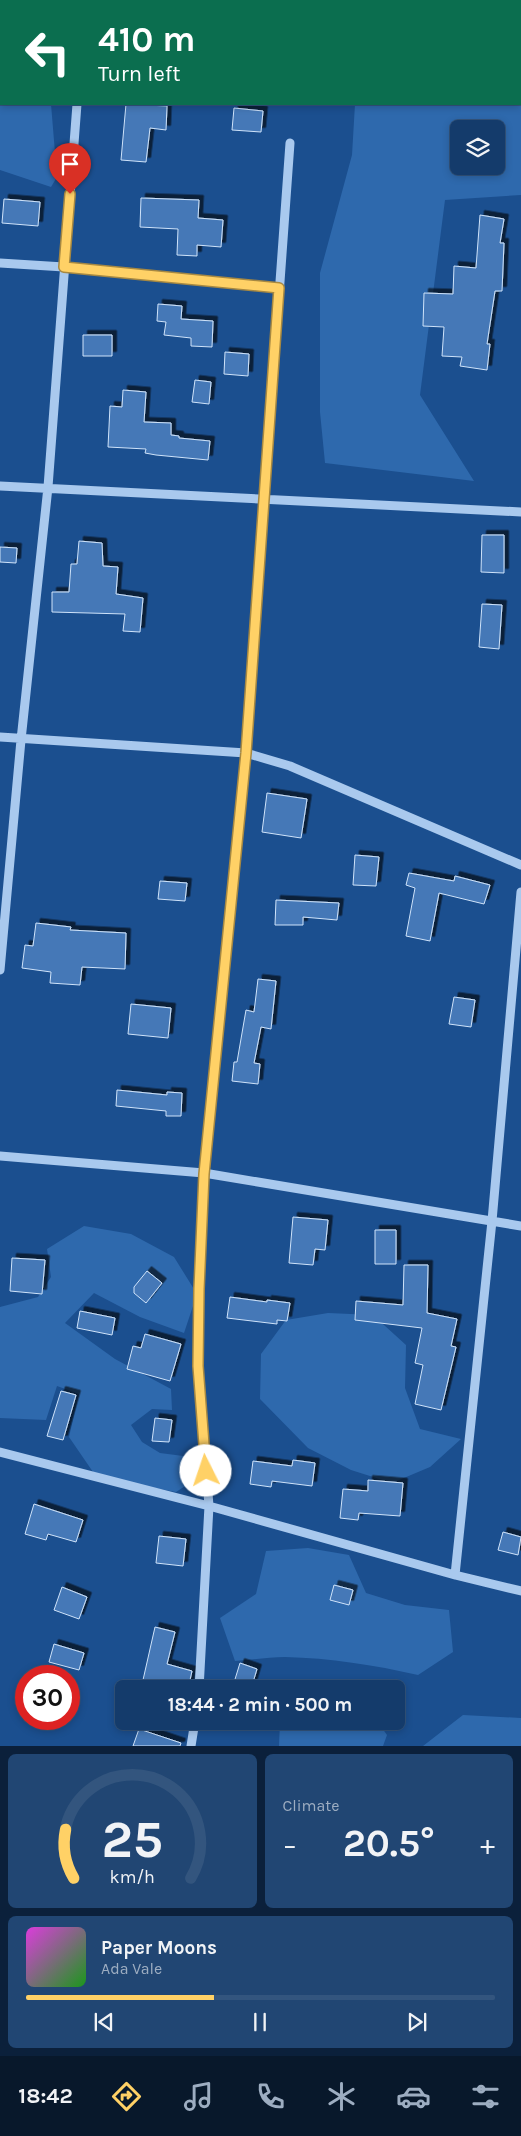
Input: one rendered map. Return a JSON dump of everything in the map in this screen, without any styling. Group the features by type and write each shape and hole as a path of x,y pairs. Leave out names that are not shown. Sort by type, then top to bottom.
{"street":[{"path":"0,970 21,740 48,487 78,105"},
{"path":"200,1680 209,1506 198,1366 204,1174 246,753 290,143"},
{"path":"0,263 64,267 279,288"},
{"path":"0,486 521,512"},
{"path":"0,737 21,740 246,753 290,766 521,865"},
{"path":"454,1575 492,1221 521,892"},
{"path":"0,1156 204,1174 521,1226"},
{"path":"0,1452 209,1506 454,1575 521,1591"},
{"path":"190,1746 193,1730"}],"shaded area":[{"path":"0,105 51,105 57,177 51,187 0,170"},
{"path":"355,105 521,105 521,195 445,200 420,395 474,481 325,463 320,412 320,273 352,155"},
{"path":"84,1226 131,1234 174,1257 197,1294 184,1333 140,1317 94,1293 65,1323 115,1359 171,1389 172,1410 152,1409 131,1425 142,1442 160,1453 191,1457 196,1479 176,1492 133,1484 93,1472 69,1437 79,1394 57,1386 46,1420 0,1418 0,1307 38,1297 51,1277 47,1249"},
{"path":"328,1313 373,1315 406,1345 405,1388 420,1429 461,1439 430,1467 392,1483 351,1470 308,1448 260,1399 261,1354 286,1320"},
{"path":"308,1548 349,1555 366,1593 405,1605 449,1610 453,1652 418,1675 335,1660 279,1657 235,1661 220,1618 256,1594 266,1551"},
{"path":"463,1715 521,1718 521,1746 423,1746"},
{"path":"280,1730 383,1730 387,1735 383,1746 279,1746"}],"building":[{"path":"126,105 167,106 166,130 150,128 146,162 121,160"},
{"path":"234,108 263,111 261,132 232,130"},
{"path":"141,198 199,200 198,218 223,220 221,247 197,245 197,256 177,255 178,229 140,227"},
{"path":"4,199 40,202 38,226 2,223"},
{"path":"480,215 504,219 500,243 504,243 502,291 495,291 487,344 490,344 487,370 460,366 462,357 442,356 444,327 423,326 424,293 453,294 454,266 476,268"},
{"path":"158,304 182,306 181,319 213,321 212,347 191,346 191,338 164,335 166,322 157,321"},
{"path":"83,335 112,335 112,356 83,356"},
{"path":"225,352 249,354 248,376 224,374"},
{"path":"195,380 211,382 209,404 192,402"},
{"path":"123,390 146,392 144,422 171,423 171,435 179,436 179,438 210,441 208,460 156,455 145,453 146,449 108,447 110,406 122,407"},
{"path":"482,535 504,535 504,573 481,572"},
{"path":"79,541 102,543 103,566 118,567 116,594 143,598 140,632 123,631 125,614 52,612 52,592 69,592 71,564 77,564"},
{"path":"0,547 17,548 16,563 0,562"},
{"path":"482,604 502,605 499,649 479,647"},
{"path":"267,793 307,799 301,838 262,832"},
{"path":"355,855 379,857 376,886 353,885"},
{"path":"409,873 454,881 455,876 490,885 484,904 439,893 430,941 406,936 415,888 406,885"},
{"path":"160,881 187,883 185,901 158,899"},
{"path":"276,900 339,903 337,920 303,917 303,925 275,925"},
{"path":"36,923 71,927 70,930 126,933 125,969 82,967 80,985 50,983 51,972 22,968 25,945 33,946"},
{"path":"258,979 276,981 271,1029 261,1027 254,1063 260,1064 258,1084 232,1081 234,1062 237,1062 246,1010 254,1012"},
{"path":"454,997 475,1000 471,1027 449,1024"},
{"path":"131,1004 171,1008 168,1038 128,1034"},
{"path":"117,1090 167,1095 167,1092 182,1093 181,1116 166,1116 166,1111 116,1106"},
{"path":"293,1217 328,1220 325,1250 315,1249 313,1265 289,1263"},
{"path":"375,1230 396,1230 396,1264 375,1264"},
{"path":"12,1258 45,1260 42,1294 10,1291"},
{"path":"404,1265 428,1265 427,1313 457,1319 451,1346 456,1347 441,1410 415,1404 423,1365 415,1363 422,1328 355,1320 356,1301 403,1305"},
{"path":"147,1271 162,1283 146,1303 134,1293 134,1287"},
{"path":"230,1297 290,1303 287,1321 277,1320 277,1324 227,1318"},
{"path":"80,1311 115,1318 112,1335 77,1328"},
{"path":"145,1334 181,1344 170,1381 127,1369 133,1346 141,1348"},
{"path":"61,1391 76,1395 63,1440 47,1436"},
{"path":"155,1418 172,1420 169,1442 152,1441"},
{"path":"293,1460 315,1463 312,1486 272,1481 271,1487 250,1484 253,1461 292,1466"},
{"path":"368,1480 403,1483 400,1516 359,1513 358,1520 340,1518 343,1489 368,1491"},
{"path":"34,1504 83,1520 76,1542 48,1534 46,1540 25,1534"},
{"path":"503,1532 521,1537 518,1555 498,1550"},
{"path":"159,1536 186,1539 183,1566 156,1563"},
{"path":"334,1585 353,1590 349,1605 330,1600"},
{"path":"62,1587 87,1597 79,1619 54,1610"},
{"path":"155,1627 175,1632 167,1664 192,1671 190,1680 143,1680"},
{"path":"54,1644 84,1653 80,1667 80,1665 60,1665 49,1662"},
{"path":"240,1663 257,1669 254,1680 235,1680"},
{"path":"139,1730 181,1743 180,1746 133,1746"}],"route":[{"path":"70,194 64,267 279,288 246,753 204,1174 198,1366 206,1471"}]}
